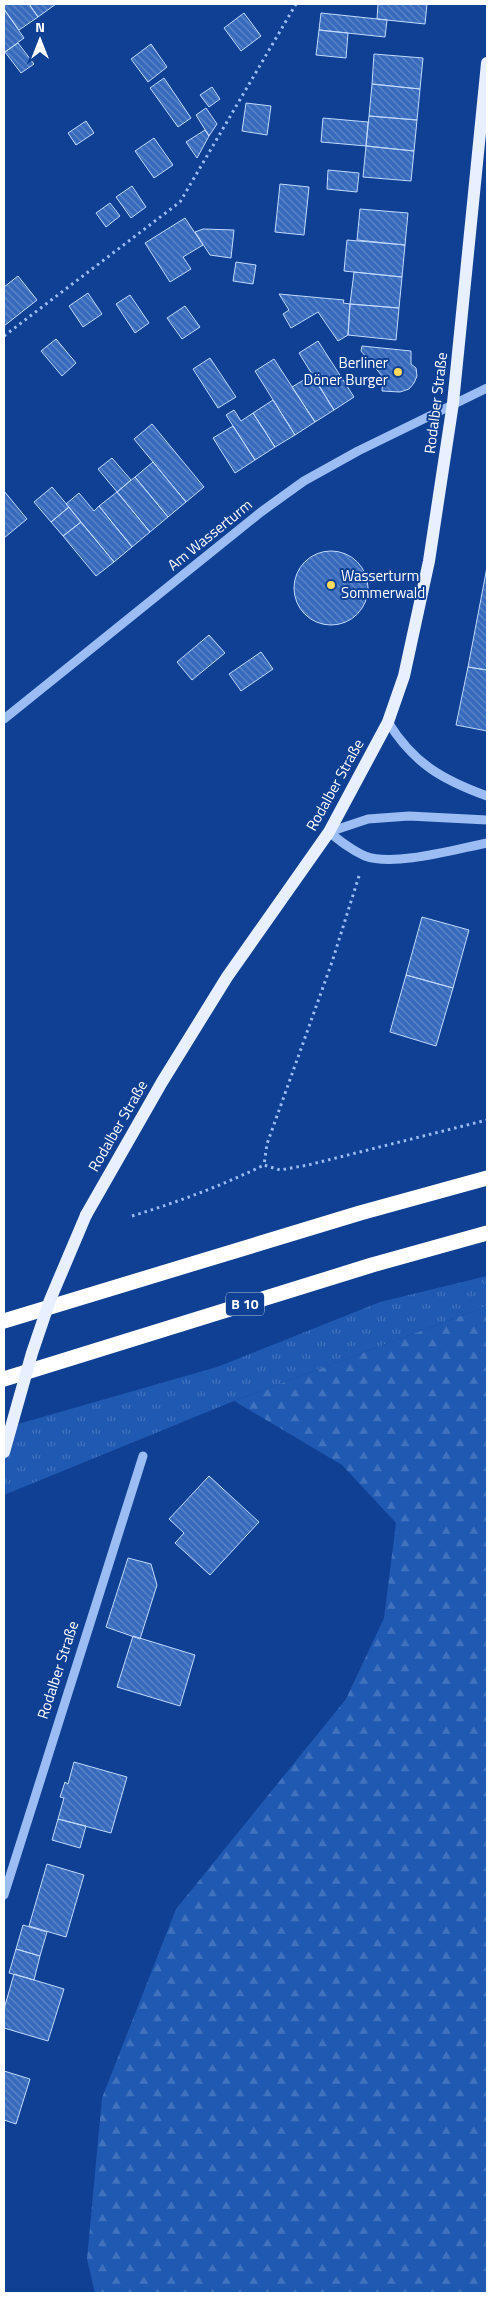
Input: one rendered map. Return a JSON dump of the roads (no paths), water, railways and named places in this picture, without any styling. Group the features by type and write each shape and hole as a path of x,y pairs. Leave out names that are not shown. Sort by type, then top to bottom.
{"highway":[{"path":"4,1321 360,1213 487,1178"},
{"name":"B 10","path":"4,1379 372,1265 487,1233"}],"main road":[{"name":"Rodalber Straße","path":"4,1452 32,1353 50,1300 86,1215 162,1082 227,977 329,832 388,722 404,676 422,595 440,496 453,403 487,64"}],"street":[{"name":"Am Wasserturm","path":"4,719 253,519 304,481 453,403 487,388"},
{"path":"388,722 412,755 433,772 462,787 487,796"},
{"path":"329,832 368,819 393,817 409,816 487,820"},
{"path":"329,832 366,856 411,858 487,843"},
{"name":"Rodalber Straße","path":"4,1894 143,1456"}],"place":[{"name":"Berliner Döner Burger","path":"398,372"},
{"name":"Wasserturm Sommerwald","path":"331,585"}]}
